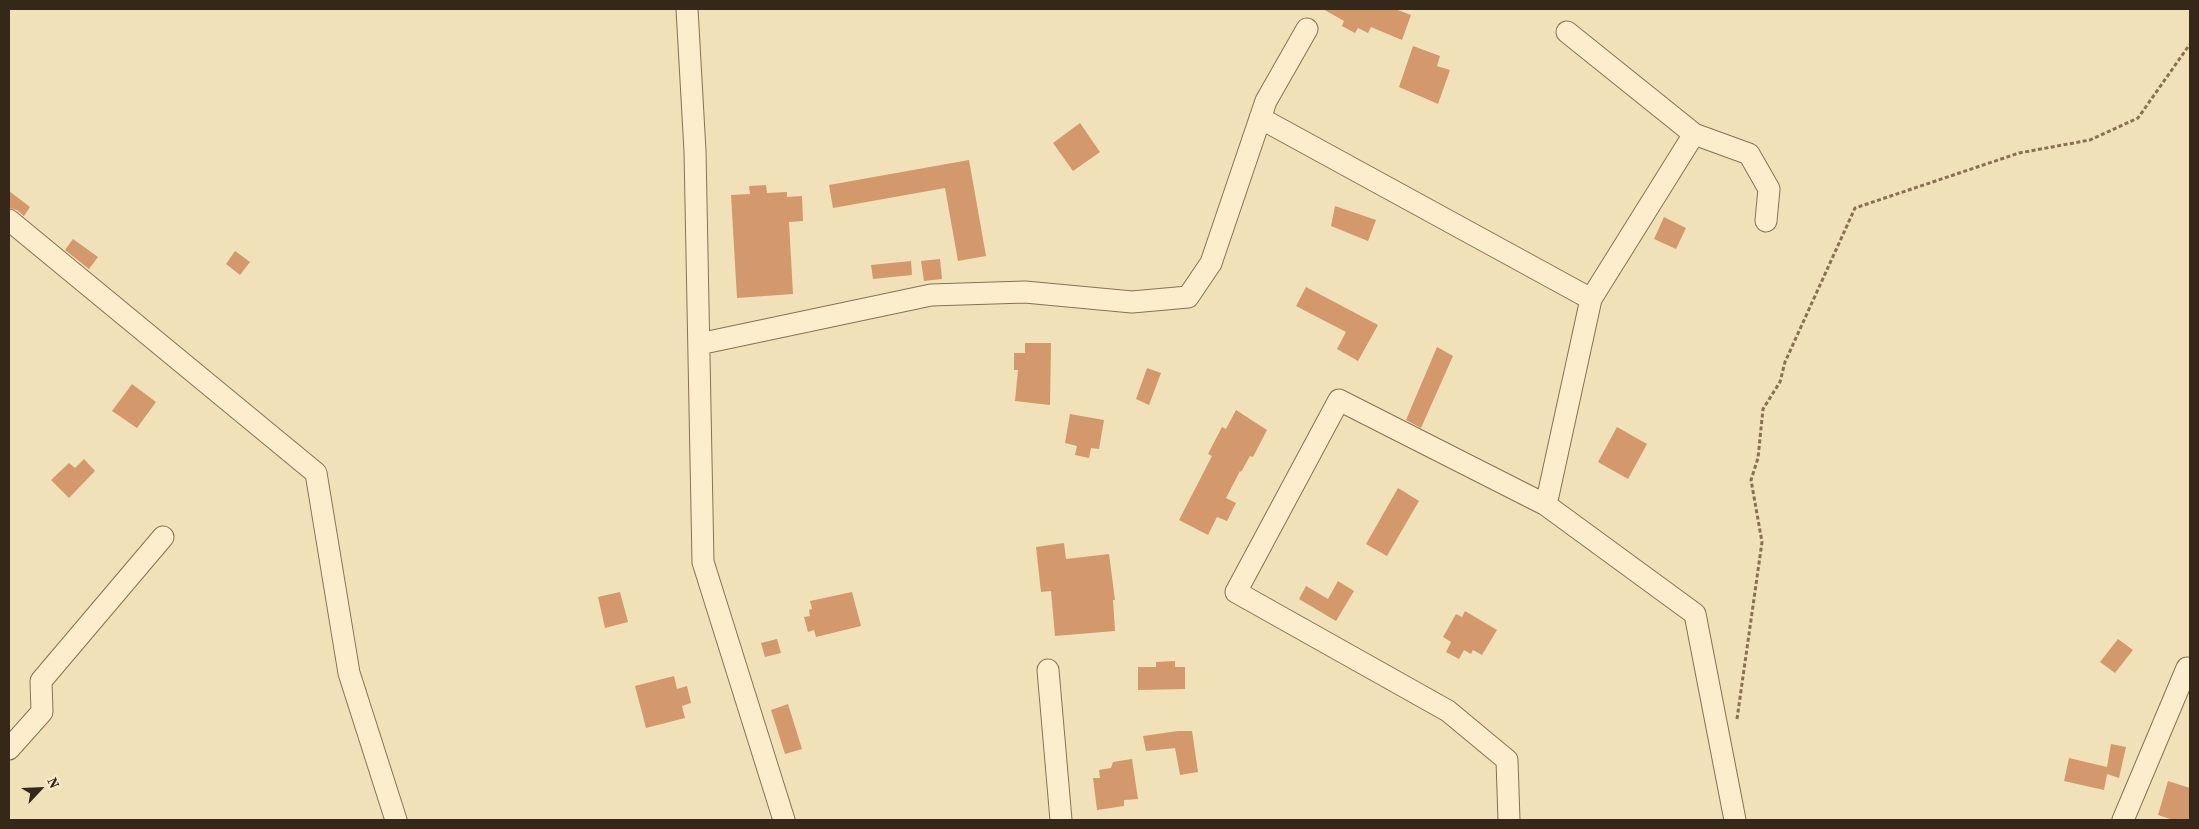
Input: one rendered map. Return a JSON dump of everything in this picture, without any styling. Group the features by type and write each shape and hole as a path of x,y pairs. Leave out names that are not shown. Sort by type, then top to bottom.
{"street":[{"path":"687,9 695,151 703,562 784,820"},
{"path":"699,344 931,295 1025,292 1132,302 1188,297 1211,263 1266,101 1306,30"},
{"path":"1567,32 1694,134 1749,154 1769,189 1766,221"},
{"path":"1260,118 1591,298"},
{"path":"1546,505 1591,298 1694,134"},
{"path":"9,220 316,473 349,673 396,820"},
{"path":"1509,820 1507,760 1448,711 1236,592 1339,400 1546,505 1695,614 1735,820"},
{"path":"9,749 42,712 41,681 163,538"},
{"path":"2123,820 2187,668"},
{"path":"1048,670 1061,820"}],"path":[{"path":"1736,728 1762,542 1751,480 1758,458 1763,409 1780,382 1786,362 1855,208 2019,152 2090,140 2138,118 2190,44"}],"building":[{"path":"1323,9 1395,9 1411,15 1402,40 1371,27 1368,33 1358,28 1355,33 1342,26 1344,21"},
{"path":"1413,46 1440,56 1437,66 1450,70 1438,104 1399,87"},
{"path":"1080,123 1100,152 1073,171 1053,143"},
{"path":"969,160 986,256 958,261 945,188 833,208 829,185"},
{"path":"766,185 767,193 787,192 787,197 802,196 803,221 789,222 793,294 737,298 731,195 750,194 749,186"},
{"path":"9,191 30,207 24,216 17,210 9,208"},
{"path":"1335,206 1376,220 1368,241 1331,226"},
{"path":"1664,217 1686,228 1676,249 1654,239"},
{"path":"73,239 98,257 89,269 65,250"},
{"path":"235,251 250,262 240,275 226,264"},
{"path":"940,259 942,279 924,281 921,261"},
{"path":"911,261 912,275 873,279 871,265"},
{"path":"1306,287 1378,325 1358,361 1337,349 1346,332 1296,306"},
{"path":"1025,343 1051,343 1050,405 1015,401 1018,370 1014,370 1014,353 1025,353"},
{"path":"1437,347 1453,356 1421,428 1406,420"},
{"path":"1147,368 1161,373 1149,405 1136,399"},
{"path":"132,384 156,402 137,428 112,411"},
{"path":"1236,410 1267,430 1253,457 1250,456 1240,471 1226,498 1236,503 1227,521 1217,517 1208,535 1179,520 1212,456 1208,454 1222,427 1226,429"},
{"path":"1070,414 1104,420 1099,449 1091,448 1089,458 1075,455 1077,446 1065,443"},
{"path":"1617,427 1647,444 1628,479 1598,462"},
{"path":"84,459 95,471 69,498 51,480 69,463 75,468"},
{"path":"1398,488 1419,501 1387,556 1366,544"},
{"path":"1064,543 1066,559 1109,554 1115,600 1113,600 1115,631 1055,636 1051,591 1041,592 1036,547"},
{"path":"1338,581 1354,591 1336,621 1299,599 1306,586 1328,599"},
{"path":"620,592 628,622 605,628 598,597"},
{"path":"852,592 861,626 816,637 814,630 808,632 804,617 810,616 809,610 812,609 810,601"},
{"path":"1465,611 1497,630 1482,655 1473,650 1471,654 1464,650 1459,659 1446,652 1451,642 1443,637 1456,614 1462,617"},
{"path":"777,639 781,653 765,657 761,643"},
{"path":"2118,639 2133,650 2115,673 2100,662"},
{"path":"1175,661 1175,667 1185,667 1185,689 1138,690 1138,667 1156,667 1156,662"},
{"path":"674,676 677,689 687,686 691,703 682,706 685,718 646,728 635,686"},
{"path":"788,704 802,749 785,754 771,710"},
{"path":"1192,731 1198,772 1180,775 1175,748 1146,751 1143,736"},
{"path":"2111,744 2126,747 2119,778 2107,774 2104,790 2064,781 2069,758 2107,767"},
{"path":"1132,759 1138,799 1124,800 1124,806 1097,810 1093,778 1100,778 1099,770 1111,768 1113,762"},
{"path":"2168,781 2190,788 2190,820 2173,820 2158,815"}]}
